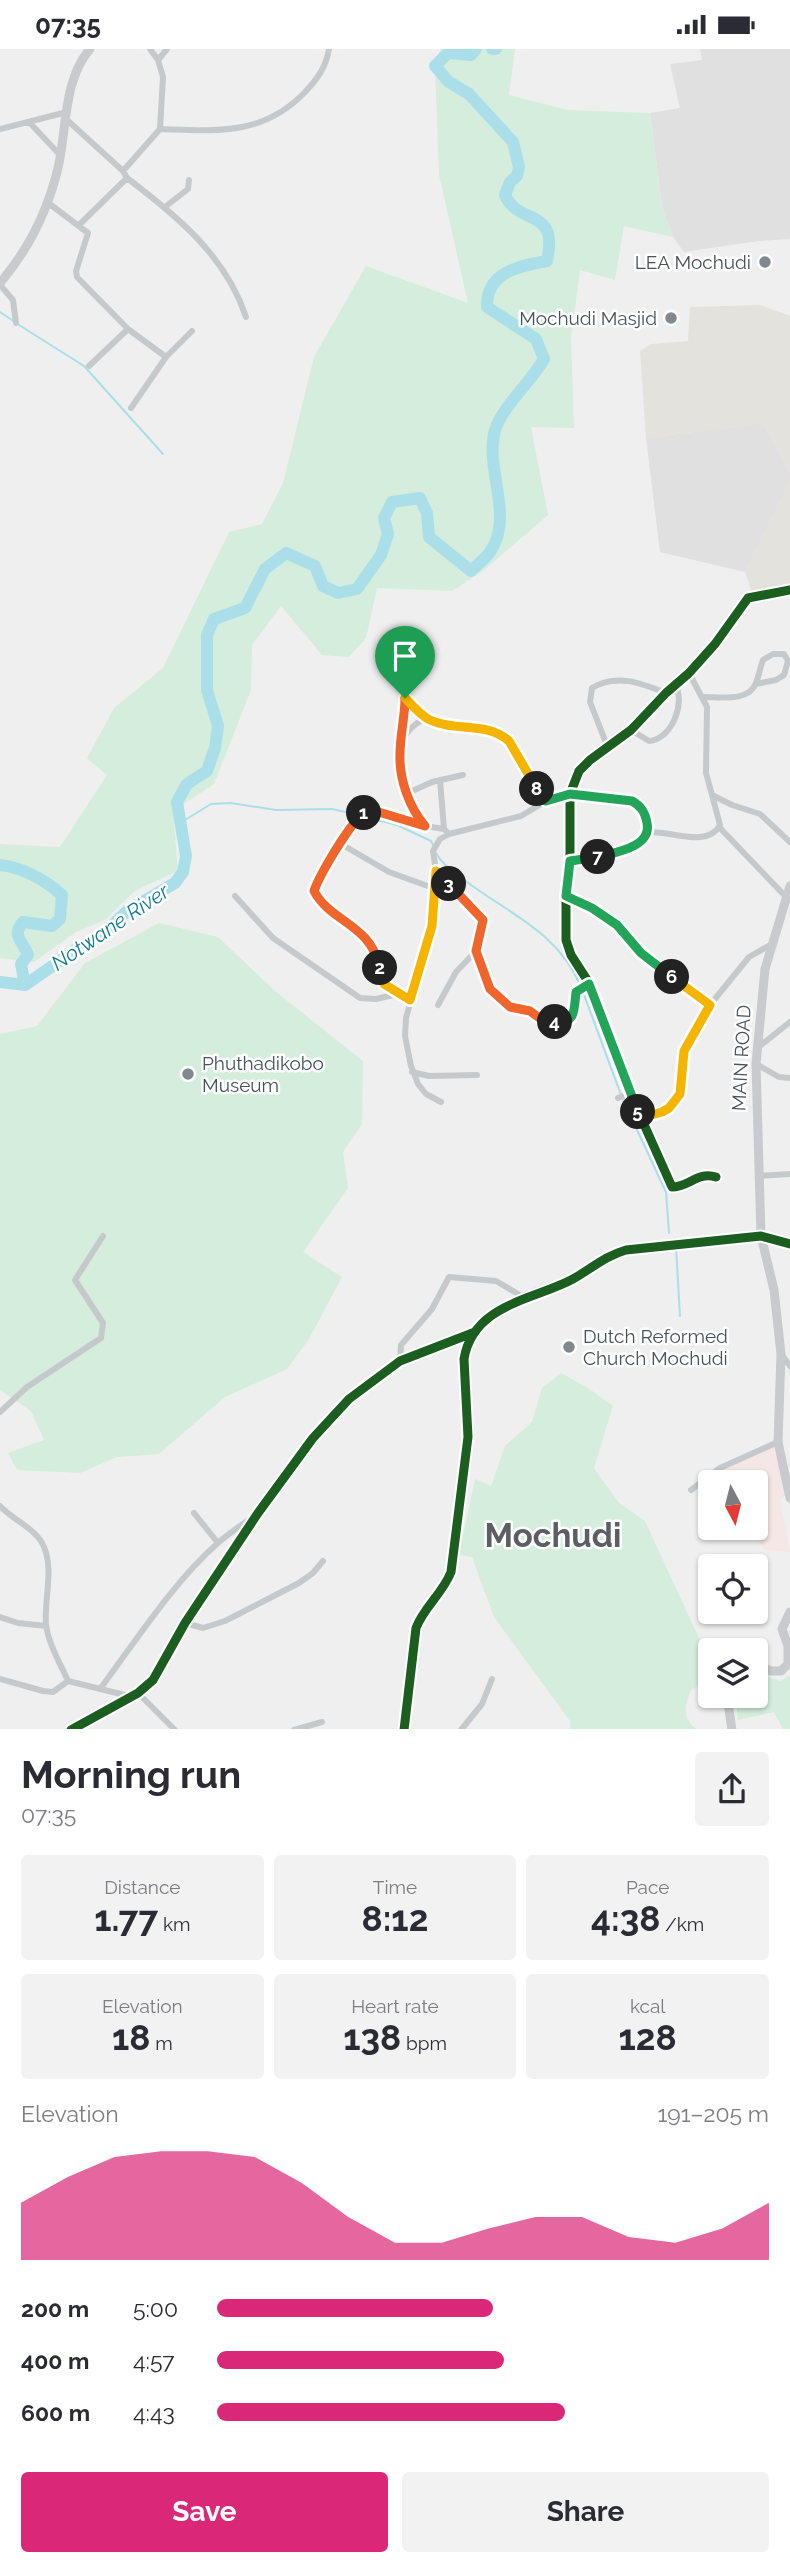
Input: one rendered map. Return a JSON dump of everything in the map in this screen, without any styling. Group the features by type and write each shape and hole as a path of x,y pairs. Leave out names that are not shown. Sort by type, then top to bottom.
{"street":[{"path":"123,171 160,129 163,76 158,60 150,49"},
{"path":"158,60 167,49"},
{"path":"160,129 215,130 274,118 292,105 319,77 329,49"},
{"path":"16,323 13,300 0,284 29,242 47,202 61,156 74,78 86,50"},
{"path":"0,129 67,115"},
{"path":"67,115 127,178 165,207 216,257 236,292 246,317"},
{"path":"0,120 10,127"},
{"path":"29,122 61,156"},
{"path":"79,225 127,178"},
{"path":"165,207 190,187 189,180"},
{"path":"47,202 79,225 88,235 76,271 77,277 128,329 166,357"},
{"path":"89,366 128,329"},
{"path":"131,408 166,357 192,331"},
{"path":"716,1177 702,1175 679,1187 672,1187 628,1094 571,955 566,940 570,794 579,771 631,730 689,673 715,644 748,598 790,590"},
{"path":"400,650 405,698 400,754 408,793 416,815 425,826"},
{"path":"704,697 740,696 749,693 756,684 763,660 774,653 784,654 788,661 784,675 776,680 756,684"},
{"path":"689,673 704,697 708,723 706,773 720,828 787,898"},
{"path":"608,748 590,702 592,688 608,679 646,685 666,693"},
{"path":"631,730 649,741 666,734 678,707 680,691 675,684"},
{"path":"405,698 428,719 448,725 477,727 502,735 509,741 546,801"},
{"path":"402,740 413,726 428,719"},
{"path":"408,793 440,780 463,775"},
{"path":"440,780 447,831 433,851 436,890 432,926 410,1000 405,1036 412,1072 426,1094 441,1102"},
{"path":"410,1000 383,981 376,951 371,943 314,891 325,868 360,815 372,810 447,831 521,817 546,801 570,794 632,801 644,811 648,832"},
{"path":"712,795 732,806 760,814 790,842"},
{"path":"570,861 596,858 620,851 639,843 648,832 660,831 702,838 720,828"},
{"path":"341,844 389,872 436,890"},
{"path":"436,871 468,901 483,920 476,951 456,972 438,1005"},
{"name":"MAIN ROAD","path":"790,886 765,969 756,1049 761,1236 785,1354 778,1410 778,1442 790,1498"},
{"path":"235,896 273,938 360,998 376,999 398,994"},
{"path":"566,896 592,908 617,925 654,965 710,1005"},
{"path":"780,920 790,913"},
{"path":"640,1118 669,1108 680,1094 684,1051 710,1005 749,957 772,944"},
{"path":"476,951 490,989 499,999 517,1010 535,1013 542,1020 563,1023 571,1020 584,987"},
{"path":"756,1049 790,1022"},
{"path":"756,1064 779,1077 790,1078"},
{"path":"412,1072 429,1076 477,1075"},
{"path":"618,1098 628,1094"},
{"path":"758,1176 790,1174"},
{"path":"0,1412 27,1387 101,1338 103,1323 75,1280 103,1236"},
{"path":"404,1729 416,1628 422,1614 452,1572 468,1437 464,1359 475,1332 491,1316 523,1297 564,1283 608,1256 626,1250 761,1236 790,1244"},
{"path":"400,1361 401,1345 432,1309 449,1277 496,1281 523,1297"},
{"path":"73,1729 133,1695 158,1674 185,1623 258,1513 313,1438 349,1399 400,1361 475,1332"},
{"path":"785,1354 790,1366"},
{"path":"778,1410 790,1413"},
{"path":"691,1490 720,1468 778,1442"},
{"path":"0,1506 44,1546 47,1562 46,1626 68,1681"},
{"path":"194,1513 218,1543"},
{"path":"100,1689 157,1611 218,1543 258,1513"},
{"path":"185,1623 203,1628 225,1622 299,1583 323,1561"},
{"path":"768,1668 781,1671 789,1664 788,1646 782,1629 790,1612"},
{"path":"0,1617 18,1623 46,1626"},
{"path":"0,1679 53,1692 68,1681"},
{"path":"462,1729 482,1704 492,1679"},
{"path":"68,1681 133,1695 174,1729"},
{"path":"729,1708 732,1729"},
{"path":"298,1729 322,1722"}],"shaded area":[{"path":"700,49 790,49 790,239 684,252 673,237 662,207 650,113 680,108 670,64 702,60"},
{"path":"760,305 790,316 790,473 763,423 646,438 640,351 651,344 688,341 690,307"},
{"path":"763,423 790,473 790,482 745,572 660,552 646,438"},
{"path":"790,482 790,588 752,592 745,572"},
{"path":"772,1444 784,1481 786,1496 780,1499 790,1552 766,1550 757,1540 768,1540 768,1470 720,1470"}],"green space":[{"path":"441,49 515,49 509,95 567,110 650,113 662,207 673,237 624,226 615,280 580,270 571,338 574,428 531,427 548,515 484,570 452,591 377,588 366,638 349,657 322,655 281,606 252,645 251,690 214,784 173,811 178,871 136,890 105,920 76,932 34,962 0,958 0,844 60,847 107,775 87,758 114,708 163,668 229,532 262,524 283,483 314,357 366,266 468,303 439,175 435,66"},
{"path":"159,923 218,937 275,991 363,1061 362,1124 343,1152 348,1188 303,1252 342,1277 309,1339 287,1369 225,1397 159,1454 117,1457 80,1473 17,1470 8,1453 44,1440 31,1411 0,1390 0,1034 37,1026 85,963"},
{"path":"561,1373 613,1406 594,1468 619,1503 645,1521 699,1638 698,1686 692,1689 686,1706 689,1721 697,1729 570,1729 570,1721 494,1617 472,1557 459,1555 475,1479 491,1486 505,1446 532,1422 542,1388"},
{"path":"790,1675 790,1729 783,1729 774,1712 738,1720 736,1708 768,1708 768,1677 781,1681"}],"waterway":[{"name":"Notwane River","path":"0,865 33,875 62,895 60,919 52,926 23,922 18,931 19,939 28,955 21,964 25,985 103,934 127,911 175,883 183,872 186,856 177,802 187,784 207,771 215,748 218,726 207,690 207,635 214,619 245,608 265,569 286,553 315,566 323,586 338,593 357,589 381,555 388,534 384,518 392,502 420,498 427,513 429,537 471,571 490,552 500,523 493,460 495,430 504,412 544,359 536,339 487,307 488,295 498,278 506,273 547,261 549,244 543,224 511,205 505,195 510,182 517,176 519,167 513,142 469,94 449,82 435,66 448,53 471,55 476,49"},
{"path":"0,312 15,322"},
{"path":"19,325 84,366 163,454"},
{"path":"180,823 211,804 231,803 276,810 332,809 359,815"},
{"path":"365,817 397,825 431,841 433,845"},
{"path":"436,853 454,872 547,939 572,968 581,987"},
{"path":"0,982 25,985"},
{"path":"583,992 621,1095"},
{"path":"623,1100 666,1192 669,1233"},
{"path":"676,1247 680,1316"}],"cycle path":[{"path":"716,1177 704,1176 672,1187 630,1093 591,986 571,955 566,940 570,794 579,771 631,730 689,673 715,644 748,598 790,590"},
{"path":"404,1729 416,1628 451,1572 468,1437 464,1359 479,1326 507,1306 573,1279 605,1259 626,1250 761,1236 790,1244"},
{"path":"73,1729 138,1693 153,1680 185,1623 258,1513 313,1438 349,1399 400,1361 475,1332"}],"place":[{"name":"LEA Mochudi","path":"765,262"},
{"name":"Mochudi Masjid","path":"671,318"},
{"name":"Phuthadikobo Museum","path":"188,1074"},
{"name":"Dutch Reformed Church Mochudi","path":"569,1347"}],"district":[{"name":"Mochudi","path":"553,1535"}],"route":[{"path":"405,698 428,719 448,725 477,727 502,735 509,741 546,801 570,794 632,801 644,811 648,832 639,843 596,858 570,861 566,896 592,908 617,925 654,965 710,1005 685,1047 680,1094 669,1108 640,1118 589,984 576,992 574,1015 571,1020 563,1023 542,1020 535,1013 517,1010 499,999 490,989 476,951 483,920 468,901 436,871 432,926 410,1000 384,984 376,951 371,943 314,891 325,868 360,815 372,810 425,826 416,815 403,778 400,754 405,698"}]}
